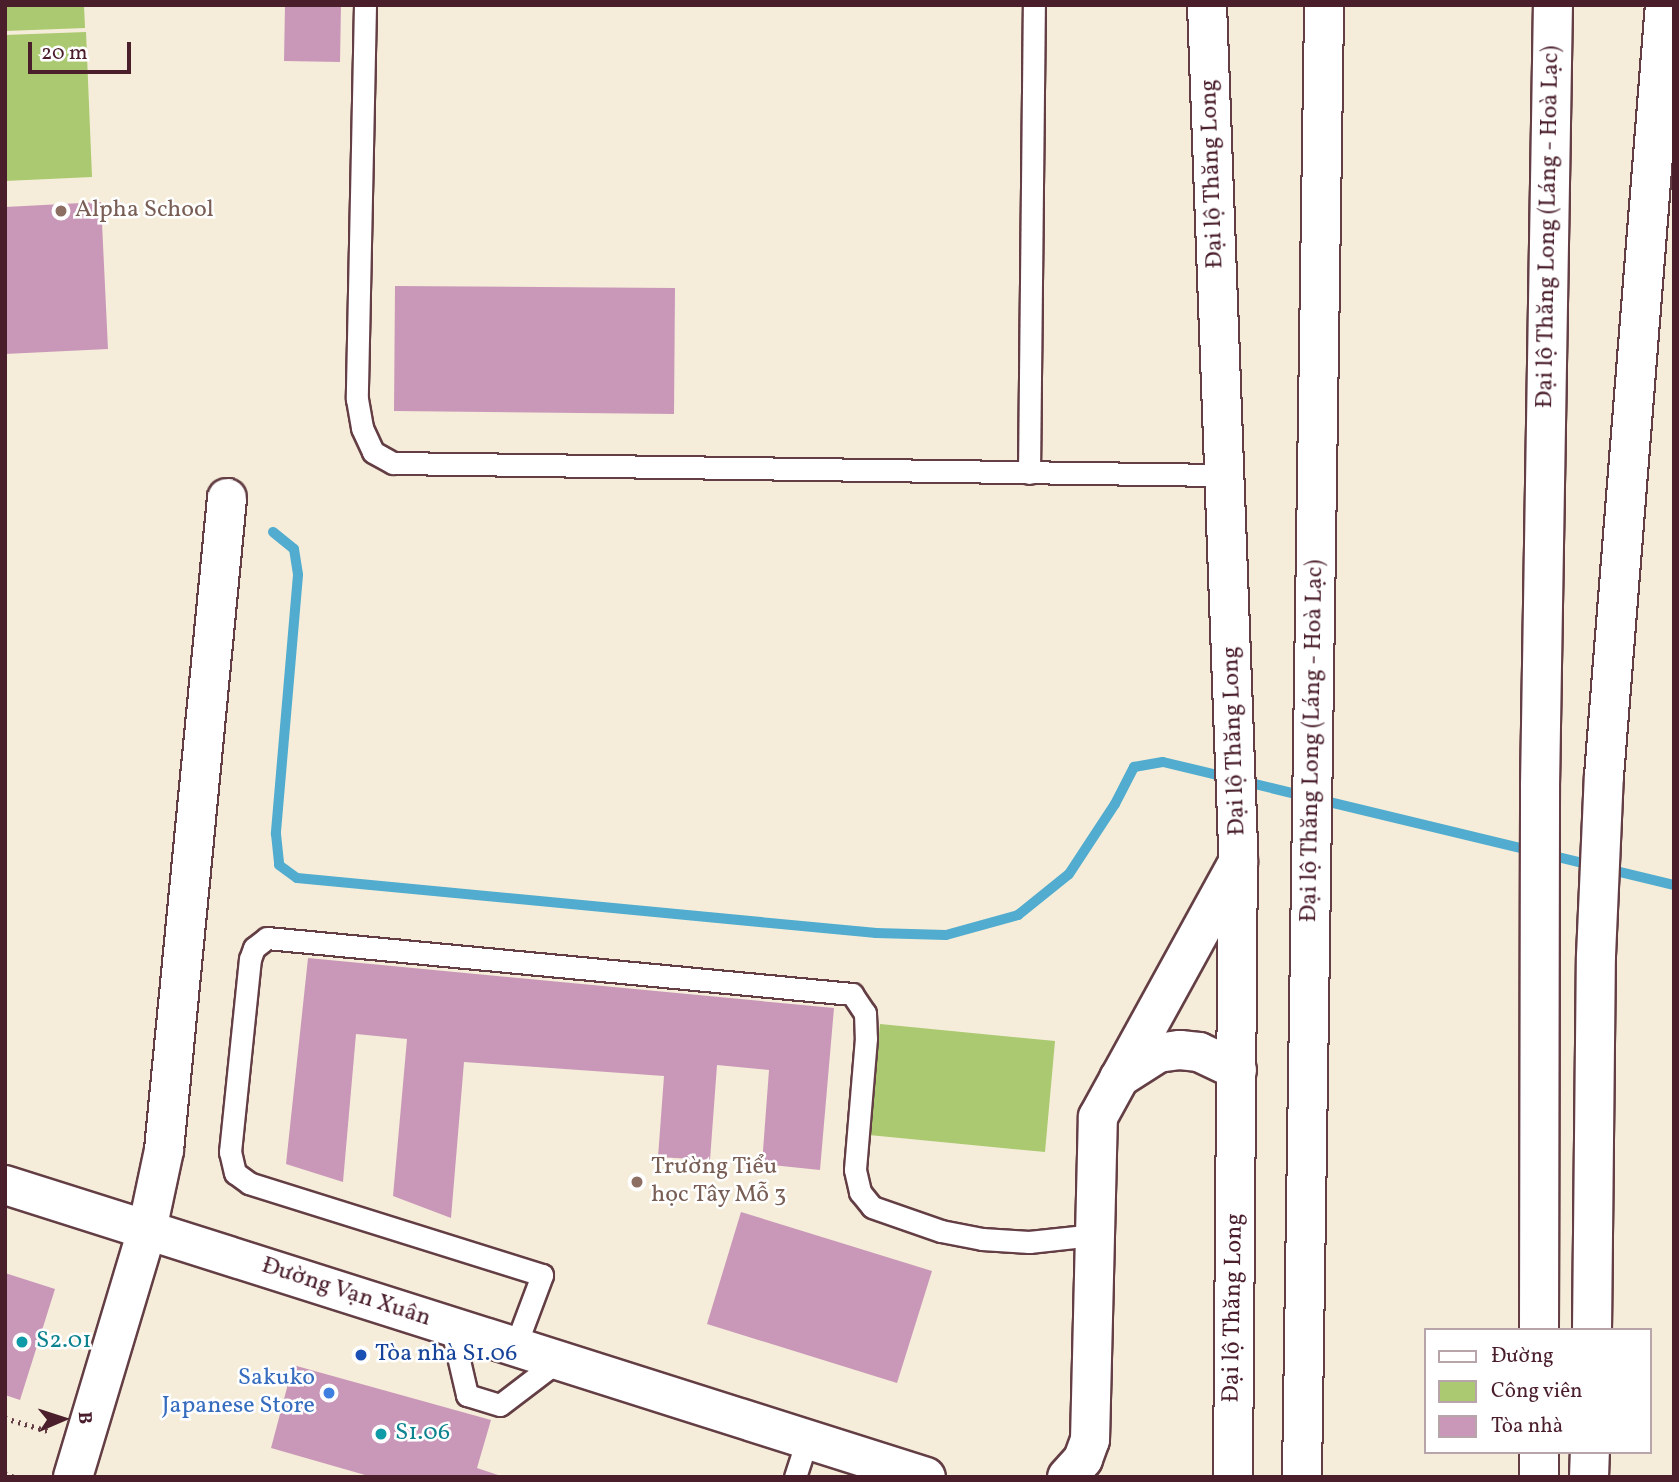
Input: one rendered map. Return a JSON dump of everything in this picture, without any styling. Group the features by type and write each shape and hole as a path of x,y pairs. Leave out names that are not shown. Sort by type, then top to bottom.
{"main road":[{"name":"Đại lộ Thăng Long","path":"1207,5 1238,855 1233,1477"},
{"name":"Đại lộ Thăng Long (Láng - Hoà Lạc)","path":"1302,1477 1324,5"},
{"name":"Đại lộ Thăng Long (Láng - Hoà Lạc)","path":"1539,1328 1540,786 1553,5"},
{"path":"1592,1328 1596,956 1604,775 1665,5"},
{"path":"73,1477 147,1230 164,1150 227,498"},
{"path":"1067,1477 1083,1459 1090,1440 1098,1117 1114,1081 1238,855"},
{"path":"1114,1081 1158,1053 1180,1050 1199,1052 1237,1070"},
{"name":"Đường Vạn Xuân","path":"5,1185 926,1477"},
{"path":"1539,1454 1539,1477"},
{"path":"1589,1477 1590,1454"}],"lane":[{"path":"365,5 357,399 362,428 373,452 393,463 1225,475"},
{"path":"1028,473 1034,5"},
{"path":"515,1347 542,1275 249,1184 235,1173 230,1152 250,959 254,948 267,939 852,994 865,1013 866,1038 855,1170 860,1192 872,1208 941,1231 982,1239 1029,1242 1093,1235"},
{"path":"451,1326 467,1395 500,1405 559,1360"},
{"path":"794,1477 807,1439"}],"path":[{"path":"5,1418 54,1433"},
{"path":"5,1474 15,1477"}],"green space":[{"path":"5,5 84,5 85,28 5,31"},
{"path":"86,32 92,177 5,181 5,35"},
{"path":"880,1024 1055,1041 1045,1152 869,1135"}],"building":[{"path":"285,5 341,5 340,62 284,61"},
{"path":"101,202 108,349 5,354 5,207"},
{"path":"395,286 675,288 674,414 394,411"},
{"path":"308,958 834,1008 820,1170 762,1164 769,1070 717,1065 710,1160 658,1157 664,1076 464,1062 451,1218 393,1196 407,1039 356,1034 343,1182 286,1164"},
{"path":"741,1212 932,1271 897,1383 707,1324"},
{"name":"S2.01","path":"5,1273 55,1289 20,1400 5,1395"},
{"name":"S1.06","path":"293,1365 491,1420 477,1468 504,1477 372,1477 271,1448"}],"waterway":[{"path":"273,532 294,549 298,575 276,834 279,865 297,878 876,933 946,935 1018,915 1069,874 1115,804 1134,767 1163,762 1674,885"}],"place":[{"name":"Alpha School","path":"61,211"},
{"name":"Trường Tiểu học Tây Mỗ 3","path":"637,1182"},
{"name":"S2.01","path":"22,1342"},
{"name":"Tòa nhà S1.06","path":"361,1355"},
{"name":"Sakuko Japanese Store","path":"329,1393"},
{"name":"S1.06","path":"381,1434"}]}
